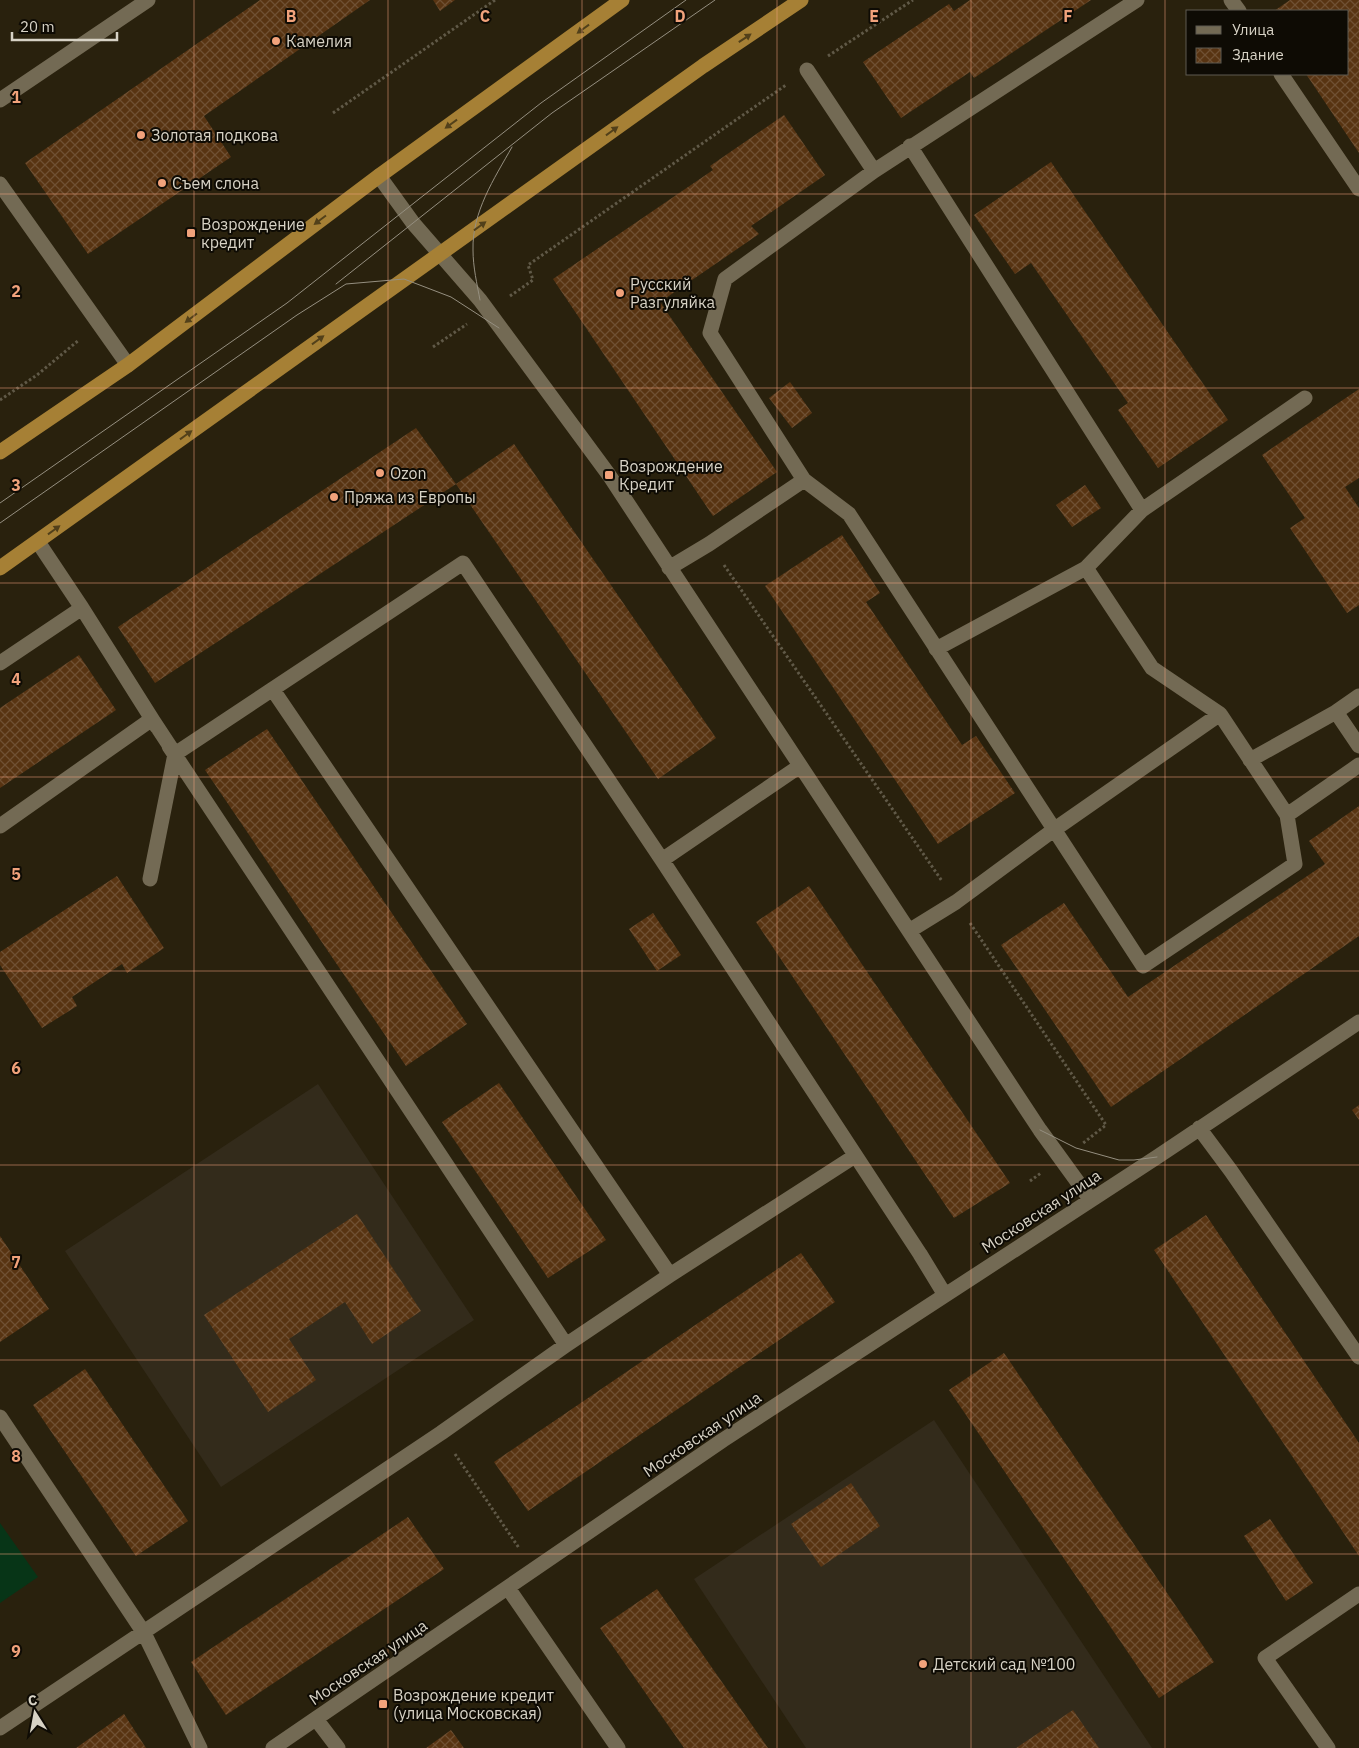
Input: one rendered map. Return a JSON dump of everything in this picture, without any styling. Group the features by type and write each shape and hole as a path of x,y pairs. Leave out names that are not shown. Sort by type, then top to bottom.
{"highway":[{"path":"0,452 128,365 379,176 622,0"},
{"path":"0,568 703,66 801,0"}],"street":[{"path":"0,100 148,0"},
{"path":"1086,568 1152,668 1220,714 1287,815 1295,864 1143,966 848,514 804,480 710,333 725,279 910,146 1137,0"},
{"path":"807,70 874,171"},
{"path":"1282,75 1359,189"},
{"path":"910,146 1142,510"},
{"path":"379,176 414,223 480,300 610,475 669,568 1040,1130 1090,1199"},
{"path":"0,184 128,365"},
{"path":"936,649 1086,568 1142,510 1304,398"},
{"path":"669,568 709,544 804,480"},
{"path":"38,542 174,754 566,1345"},
{"path":"150,879 174,754 463,563 662,860 945,1295"},
{"path":"0,663 82,608"},
{"path":"272,690 670,1276"},
{"path":"1250,760 1336,712 1359,696"},
{"path":"1336,712 1359,746"},
{"path":"909,931 956,902 1055,829 1220,714"},
{"path":"0,826 152,719"},
{"path":"1287,815 1359,765"},
{"path":"662,860 800,766"},
{"name":"Московская улица","path":"273,1748 723,1440 1157,1157 1359,1022"},
{"path":"1199,1128 1231,1171 1359,1357"},
{"path":"0,1728 441,1433 566,1345 855,1156"},
{"path":"0,1416 144,1633 200,1748"},
{"path":"508,1588 618,1748"},
{"path":"1328,1748 1265,1658 1359,1594"},
{"path":"316,1719 338,1748"}],"path":[{"path":"333,112 495,0"},
{"path":"533,280 528,265 807,70 913,0"},
{"path":"0,400 37,375 99,323"},
{"path":"709,544 956,902 1106,1125"},
{"path":"441,1433 534,1571"}],"shaded area":[{"path":"318,1084 474,1320 221,1487 65,1251"},
{"name":"Детский сад №100","path":"934,1420 1152,1748 806,1748 694,1579"}],"green space":[{"path":"0,1523 38,1577 0,1603"}],"building":[{"path":"260,0 370,0 204,116 231,157 88,254 25,163"},
{"path":"433,0 455,0 440,11"},
{"path":"970,0 1091,0 974,78 970,72 901,118 863,62 949,4 954,11"},
{"path":"1290,0 1359,0 1359,153 1307,75 1349,75 1349,10 1275,10"},
{"path":"784,115 825,175 751,226 759,234 660,302 777,472 713,516 553,279 713,170 710,166"},
{"path":"1051,162 1228,420 1158,468 1118,410 1128,403 1031,263 1015,274 974,215"},
{"path":"790,382 812,413 792,428 769,398"},
{"path":"1359,389 1359,478 1345,487 1359,508 1359,605 1347,613 1290,528 1305,518 1262,455"},
{"path":"416,428 456,484 155,683 118,627"},
{"path":"514,444 716,738 658,779 456,484"},
{"path":"1085,485 1101,508 1072,527 1056,505"},
{"path":"842,535 880,593 866,602 962,745 976,736 1015,793 938,844 765,586"},
{"path":"79,655 116,710 0,788 0,708"},
{"path":"267,729 467,1024 406,1066 205,770"},
{"path":"1359,806 1359,936 1111,1107 1001,945 1064,903 1128,997 1325,864 1309,841"},
{"path":"117,876 164,948 127,973 122,964 72,997 77,1006 42,1028 0,965 0,952"},
{"path":"809,886 1010,1183 954,1218 756,922"},
{"path":"653,913 681,955 657,971 629,929"},
{"path":"499,1083 606,1240 548,1278 442,1122"},
{"path":"1359,1105 1359,1120 1352,1110"},
{"path":"357,1214 421,1311 372,1344 345,1302 289,1339 316,1380 268,1412 204,1315"},
{"path":"1206,1215 1359,1443 1359,1556 1154,1250"},
{"path":"0,1236 49,1309 0,1342"},
{"path":"801,1253 835,1302 528,1511 494,1462"},
{"path":"1004,1353 1214,1662 1159,1698 949,1390"},
{"path":"85,1369 188,1521 136,1556 33,1405"},
{"path":"851,1483 880,1526 821,1567 791,1524"},
{"path":"408,1517 444,1569 226,1715 191,1662"},
{"path":"1270,1519 1313,1583 1286,1601 1244,1536"},
{"path":"657,1589 768,1748 684,1748 600,1628"},
{"path":"1073,1710 1099,1748 1016,1748"},
{"path":"124,1714 146,1748 76,1748"},
{"path":"451,1730 464,1748 426,1748"}],"tram line":[{"path":"0,503 287,303 541,103 686,0"},
{"path":"336,284 552,113 715,0"},
{"path":"480,300 473,256 476,222 485,196 512,147"},
{"path":"0,523 297,315 346,284 404,279 451,297 499,328"},
{"path":"1040,1130 1076,1148 1119,1160 1157,1157"}],"place":[{"name":"Камелия","path":"276,41"},
{"name":"Золотая подкова","path":"141,135"},
{"name":"Съем слона","path":"162,183"},
{"name":"Возрождение кредит","path":"191,233"},
{"name":"Русский Разгуляйка","path":"620,293"},
{"name":"Ozon","path":"380,473"},
{"name":"Возрождение Кредит","path":"609,475"},
{"name":"Пряжа из Европы","path":"334,497"},
{"name":"Детский сад №100","path":"923,1664"},
{"name":"Возрождение кредит (улица Московская)","path":"383,1704"}]}
